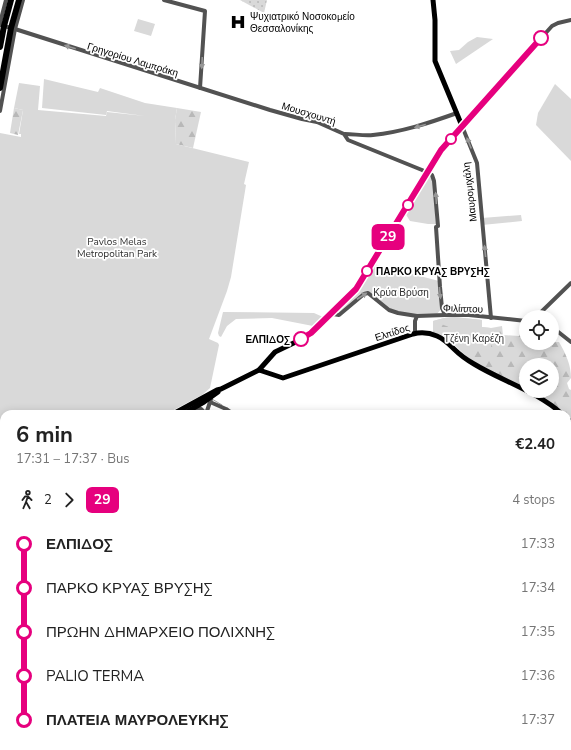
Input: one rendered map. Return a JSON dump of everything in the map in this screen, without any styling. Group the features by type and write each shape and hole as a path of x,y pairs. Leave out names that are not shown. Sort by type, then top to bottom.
{"highway":[{"path":"0,47 1,25 11,0"},
{"path":"0,88 19,0"}],"main road":[{"name":"Μαυρομιχάλη","path":"433,0 435,20 435,61 462,126"},
{"path":"190,410 221,389 259,370 275,352 307,336 356,289 441,150 462,126"},
{"name":"Ελπίδος","path":"259,370 283,378 415,334 428,333 442,338 459,354 473,363 544,401 557,410"},
{"path":"182,410 211,397"}],"street":[{"path":"1,25 6,0"},
{"path":"0,111 13,28 23,0"},
{"path":"164,0 204,10 204,37 200,88"},
{"path":"462,126 552,26 571,20"},
{"name":"Γρηγορίου Λαμπράκη","path":"1,25 248,103"},
{"name":"Μουσχουντή","path":"248,103 317,122 345,134 348,140 428,173"},
{"path":"345,134 382,134 417,127 457,113"},
{"name":"Μαυρομιχάλη","path":"462,126 477,163 490,318"},
{"path":"428,173 433,176 434,180 439,280 442,308 445,314"},
{"path":"544,310 571,283"},
{"name":"Φιλίππου","path":"331,312 335,315 341,313 364,294 370,293 389,310 398,313 417,316 445,314 469,315 519,320"},
{"path":"436,315 442,308"},
{"path":"415,334 415,321 417,316"},
{"path":"559,333 571,342 571,347"},
{"path":"207,410 211,397 227,410"},
{"path":"194,408 202,410"}],"green space":[{"path":"240,0 267,0 264,13"},
{"path":"138,19 155,24 151,36 134,31"},
{"path":"477,37 493,39 456,64 450,51 459,50 468,42"},
{"name":"Pavlos Melas Metropolitan Park","path":"44,79 98,92 100,88 145,103 177,108 175,120 176,144 249,162 244,184 246,185 231,277 209,339 218,343 219,345 210,388 202,395 174,410 0,410 0,133 21,137 21,134 19,134 23,110 14,108 19,83 40,86 38,110 106,116 107,112 145,116 107,111 106,115 42,108"},
{"path":"555,84 571,99 571,161 536,125 538,113"},
{"path":"14,108 23,110 18,135 10,133"},
{"path":"177,108 201,112 193,148 176,144 175,120"},
{"path":"429,176 433,179 436,224 410,221 405,213"},
{"path":"521,215 522,221 482,225 482,218"},
{"name":"Κρύα Βρύση","path":"374,264 439,281 442,308 436,315 417,316 389,310 368,293 342,313 336,312 358,290"},
{"path":"223,312 314,313 323,317 313,326 272,318 236,319 227,326 221,337 218,333"},
{"path":"454,317 482,320 482,327 491,328 502,326 503,335 519,336 519,350 559,350 559,342 566,355 570,369 571,378 567,383 569,389 571,390 571,410 560,410 542,398 559,398 559,358 519,358 519,386 470,359 444,336 433,332 433,321"},
{"name":"Τζένη Καρέζη","path":"454,317 482,320 482,327 491,328 491,349 463,353 462,342 446,333 449,327 433,321"}],"waterway":[{"path":"212,399 222,405"}],"bus line":[{"name":"29","path":"301,339 311,333 356,289 441,150 541,38"}],"place":[{"name":"Ψυχιατρικό Νοσοκομείο Θεσσαλονίκης","path":"238,22"},
{"name":"ΠΑΡΚΟ ΚΡΥΑΣ ΒΡΥΣΗΣ","path":"367,271"},
{"name":"ΕΛΠΙΔΟΣ","path":"301,339"}]}
